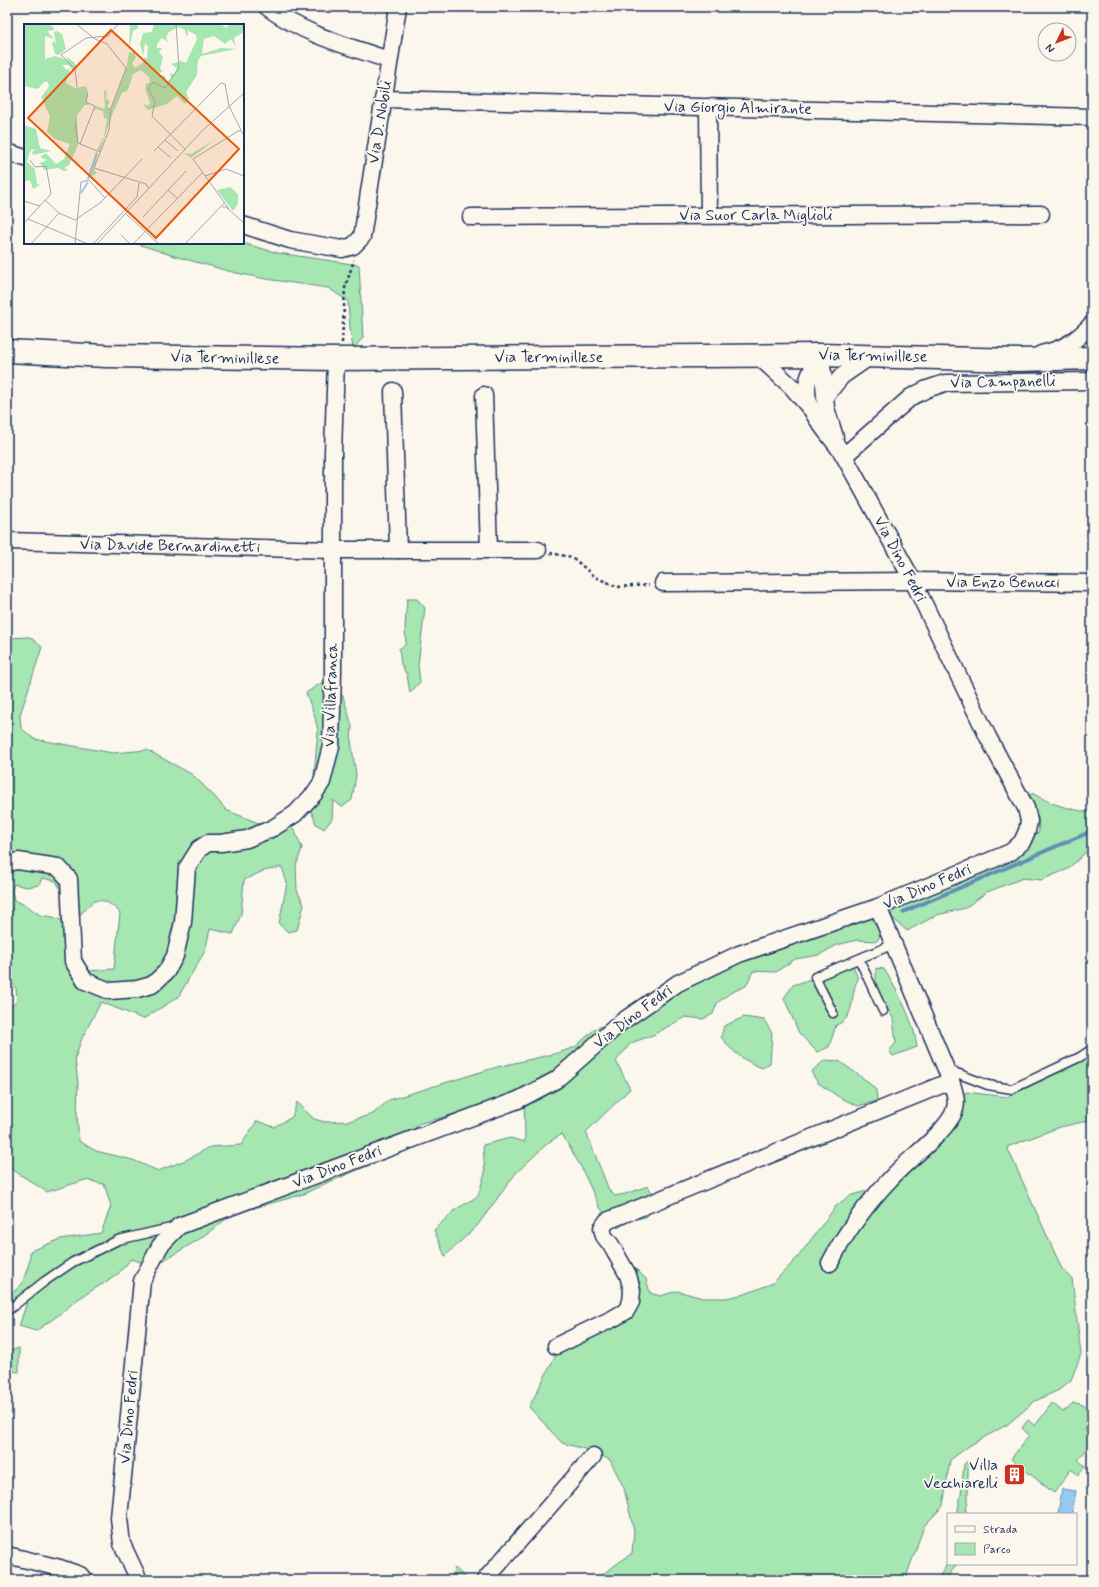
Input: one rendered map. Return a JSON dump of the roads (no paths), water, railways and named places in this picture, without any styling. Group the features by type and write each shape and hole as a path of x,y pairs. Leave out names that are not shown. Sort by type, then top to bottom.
{"main road":[{"name":"Via Terminillese","path":"7,350 106,356 336,359 820,354 1019,360 1092,358"}],"street":[{"path":"267,7 281,18 323,38 390,60"},
{"name":"Via D. Nobili","path":"244,225 290,240 342,249 353,246 362,237 398,7"},
{"name":"Via Giorgio Almirante","path":"384,99 1092,117"},
{"path":"708,107 709,215"},
{"path":"7,152 24,158"},
{"name":"Via Suor Carla Miglioli","path":"471,217 1041,214"},
{"path":"1019,360 1058,350 1070,343 1092,324"},
{"name":"Via Dino Fedri","path":"820,354 826,395 826,408 840,450"},
{"name":"Via Dino Fedri","path":"139,1580 122,1544 119,1518 142,1281 160,1246 179,1226 518,1100 556,1080 620,1023 678,983 739,954 878,907 1011,852 1022,842 1029,821 1026,808 988,736 913,581 840,450 825,432 807,398 808,380 820,354"},
{"name":"Via Dino Fedri","path":"757,355 792,387 812,410"},
{"path":"826,395 842,376 871,356"},
{"name":"Via Villafranca","path":"7,863 18,861 58,868 69,880 73,961 85,981 110,991 137,989 152,985 166,972 174,956 183,922 187,868 199,849 208,843 221,843 247,839 273,828 295,814 314,794 322,782 331,746 333,672 333,453 336,359"},
{"name":"Via Campanelli","path":"840,450 911,397 927,389 945,383 1092,381"},
{"path":"393,391 398,550"},
{"path":"484,394 489,550"},
{"name":"Via Davide Bernardinetti","path":"7,541 333,550 538,550"},
{"name":"Via Enzo Benucci","path":"663,584 913,581 1092,583"},
{"path":"830,1263 841,1240 873,1199 894,1175 940,1131 952,1116 956,1107 956,1096 949,1075 878,907"},
{"path":"556,1346 626,1311 631,1302 632,1290 628,1275 611,1245 604,1236 602,1228 607,1221 949,1075"},
{"path":"485,1580 593,1456"},
{"path":"7,1556 60,1568 80,1575 84,1580"}],"lane":[{"path":"833,1013 814,977 894,944"},
{"path":"859,959 883,1011"},
{"path":"949,1075 988,1085 1012,1089 1080,1058 1092,1049"},
{"path":"7,1311 45,1281 73,1262 118,1240 179,1226"}],"water":[{"path":"1062,1489 1076,1491 1072,1513 1058,1513"}],"waterway":[{"path":"903,912 1092,831"}],"place":[{"name":"Villa Vecchiarelli","path":"1014,1474"}]}
